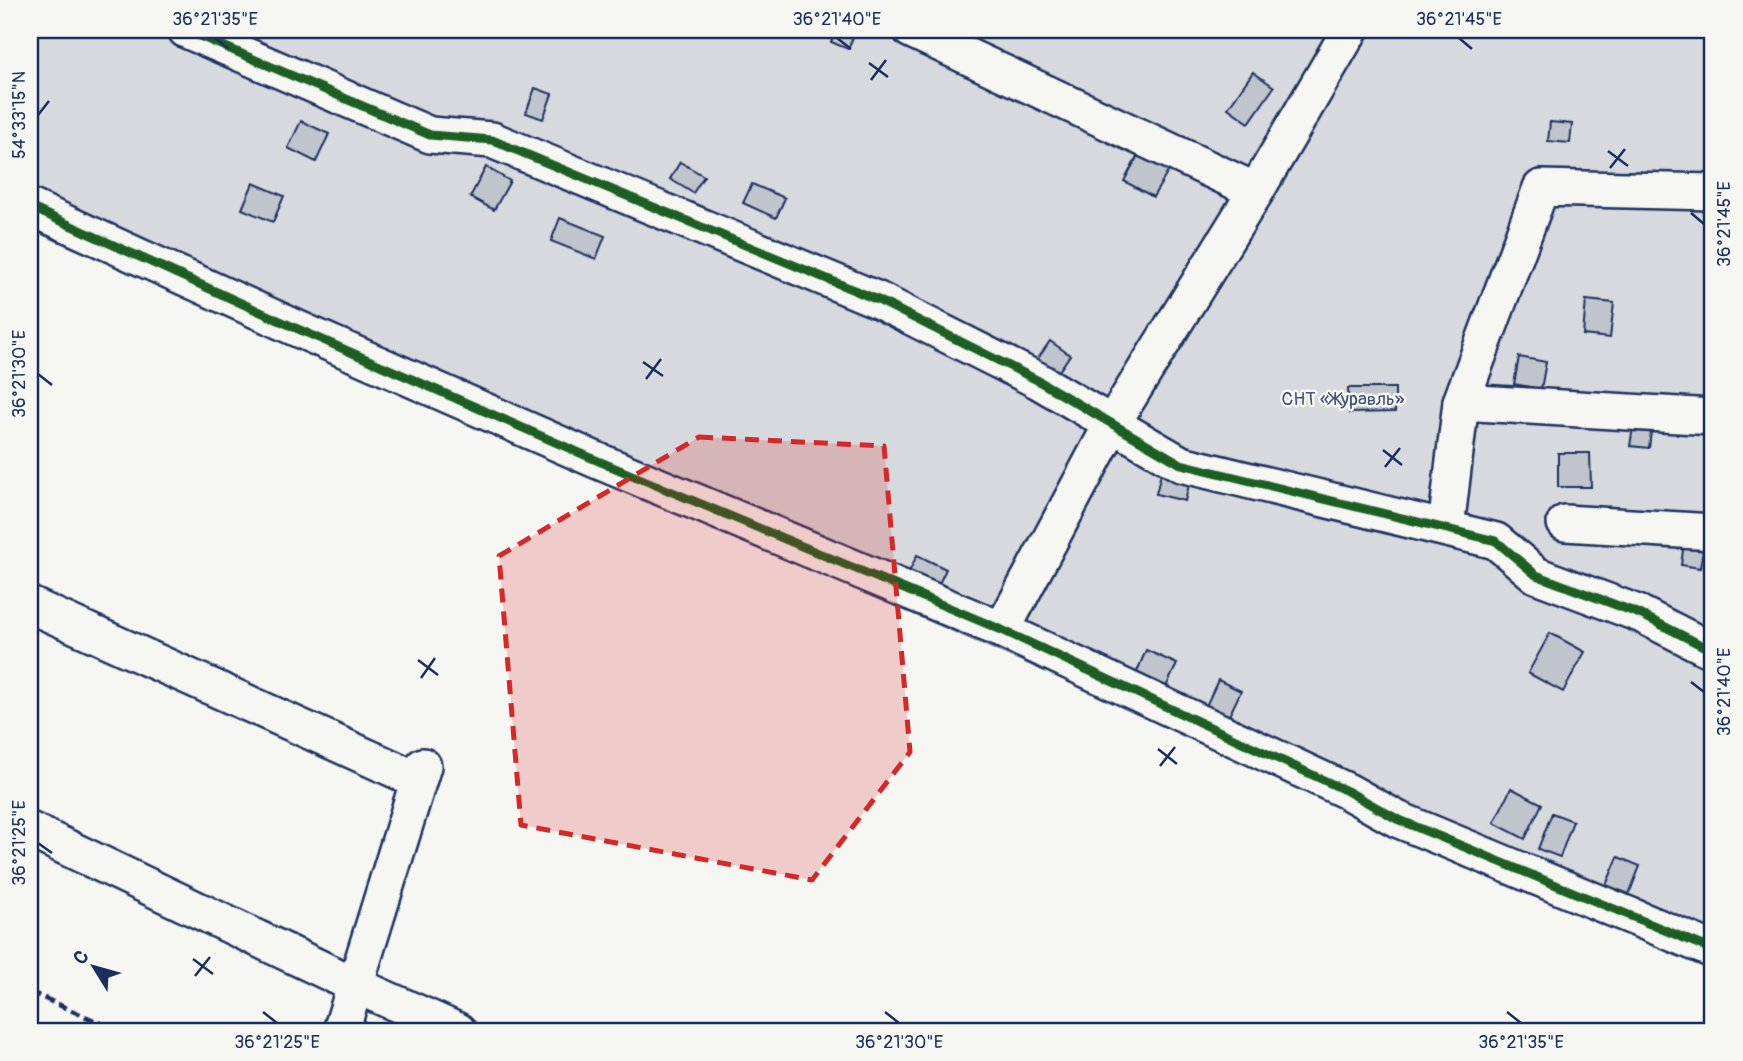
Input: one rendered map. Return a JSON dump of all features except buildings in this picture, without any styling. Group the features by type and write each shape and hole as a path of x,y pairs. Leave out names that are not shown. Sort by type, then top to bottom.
{"street":[{"path":"186,30 430,135 492,140 878,300 1037,380 1181,464 1496,541 1536,575 1640,614 1713,651"},
{"path":"911,30 1256,191"},
{"path":"1002,630 1112,424 1256,191 1350,30"},
{"path":"1446,528 1461,402 1541,188 1713,192"},
{"path":"30,207 596,460 1002,630 1347,791 1397,819 1713,950"},
{"path":"1461,402 1713,416"},
{"path":"1565,523 1713,532"},
{"path":"30,605 420,773 341,1031"},
{"path":"30,830 355,985 458,1031"}],"highlighted area":[{"path":"699,437 884,446 910,752 812,880 521,825 499,556"}],"green space":[{"name":"СНТ «Журавль»","path":"30,30 1713,30 1713,962 30,229"}],"railway":[{"path":"30,992 118,1031"}],"cycle path":[{"path":"186,30 430,135 492,140 878,300 1037,380 1181,464 1496,541 1536,575 1640,614 1713,651"},
{"path":"30,207 596,460 1002,630 1347,791 1397,819 1713,950"}]}
